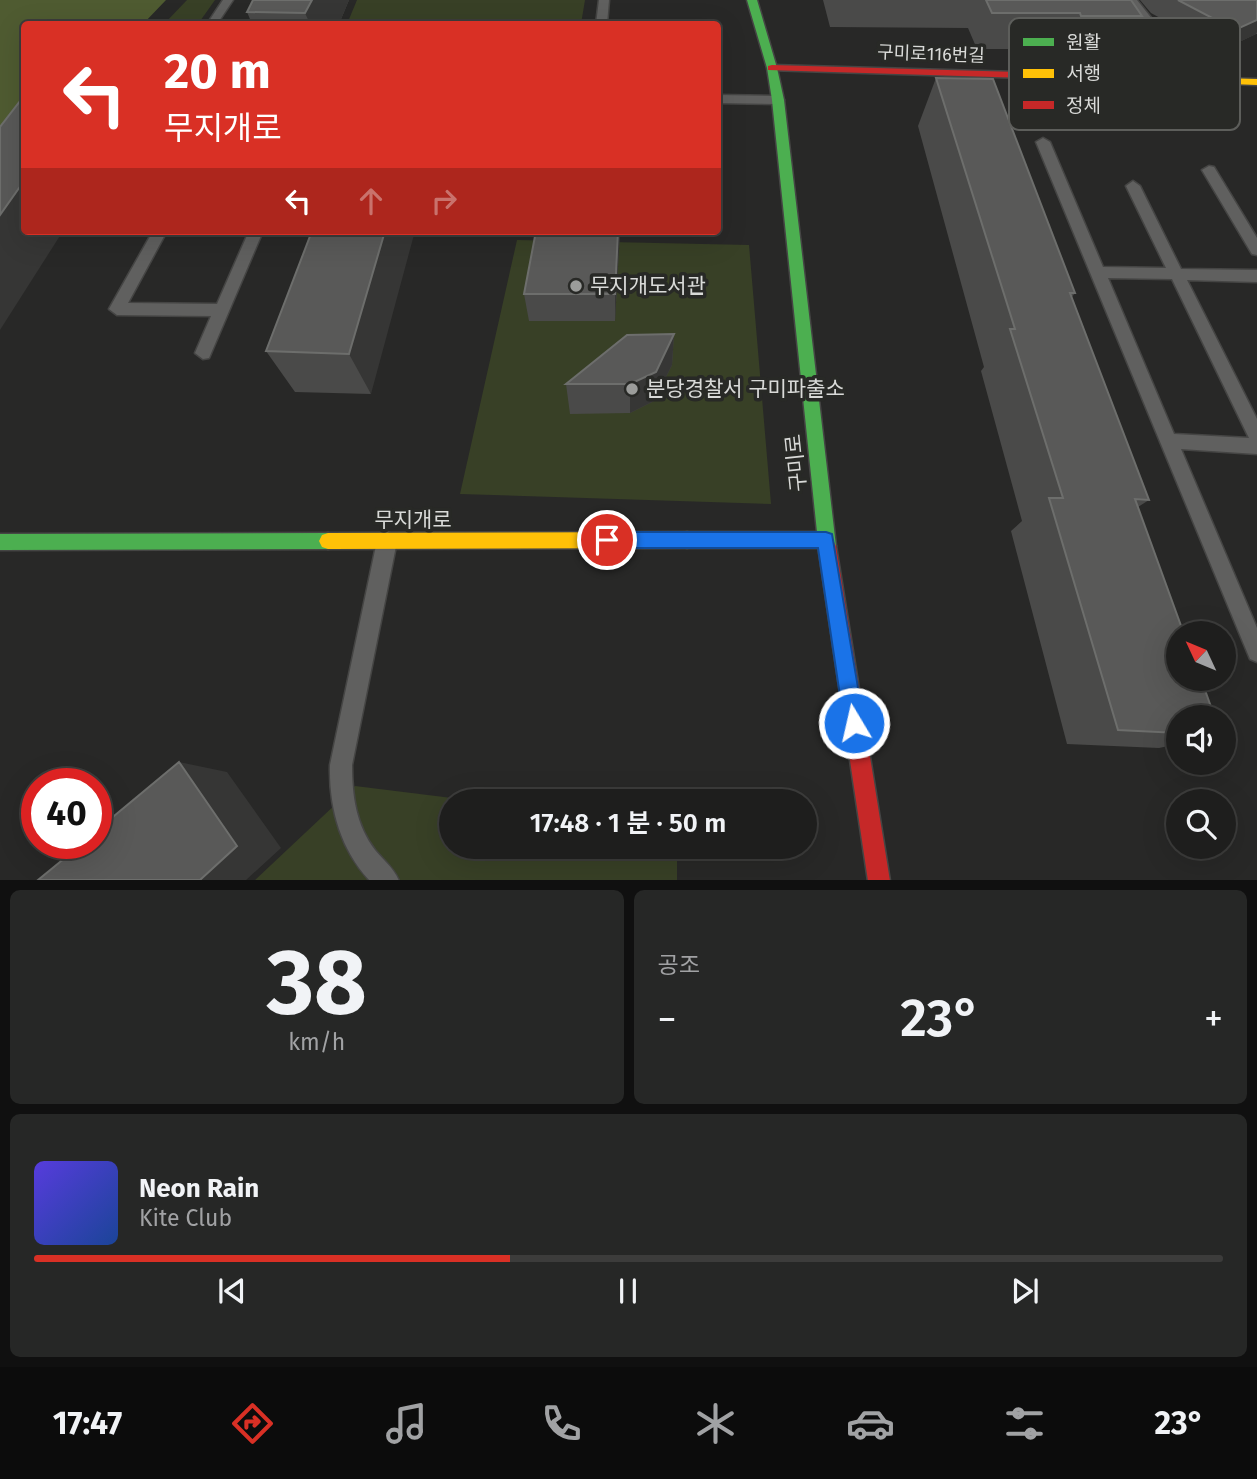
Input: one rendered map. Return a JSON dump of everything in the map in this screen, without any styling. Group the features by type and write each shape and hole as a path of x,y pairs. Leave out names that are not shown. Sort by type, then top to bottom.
{"street":[{"name":"구미로","path":"752,0 772,68 778,100 826,540 879,880"},
{"path":"1126,0 1140,18"},
{"name":"구미로116번길","path":"772,68 1009,76"},
{"name":"무지개로","path":"0,542 826,540"}],"lane":[{"path":"214,21 228,0"},
{"path":"602,21 604,0"},
{"path":"721,99 778,100"},
{"path":"1043,142 1257,652"},
{"path":"1209,170 1257,250"},
{"path":"1133,186 1257,437"},
{"path":"158,235 117,309 222,310"},
{"path":"203,353 254,235"},
{"path":"1097,272 1257,276"},
{"path":"1168,441 1257,446"},
{"path":"387,541 341,765 340,797 352,833 374,869 387,880"}],"green space":[{"path":"0,0 166,0 146,21 21,21 21,149 0,171"},
{"path":"187,0 215,0 200,21 167,21"},
{"path":"357,0 585,0 582,21 348,21"},
{"path":"517,240 749,245 771,504 460,494"},
{"path":"355,786 439,796 439,859 677,859 677,880 255,880"}],"building":[{"path":"253,0 312,0 305,13 247,12"},
{"path":"986,0 1131,0 1142,16 992,13"},
{"path":"1178,0 1257,0 1257,20 1240,28 1240,18 1212,18"},
{"path":"936,78 993,79 1009,121 1009,130 1013,130 1075,293 1070,293 1149,500 1135,499 1179,621 1166,621 1166,691 1205,691 1210,705 1166,705 1166,732 1118,730 1049,498 1063,498 1010,329 1015,329"},
{"path":"21,100 21,185 0,215 0,127"},
{"path":"310,235 384,235 349,354 266,351"},
{"path":"535,235 618,235 615,294 524,294"},
{"path":"674,334 656,372 630,384 566,384 627,335"},
{"path":"179,762 237,846 200,880 38,880 64,859 112,859 112,818"}],"traffic: fast":[{"path":"752,0 772,68 778,100 827,546"},
{"path":"687,540 826,540"},
{"path":"0,542 328,541"}],"traffic: slow":[{"path":"1240,82 1257,82"},
{"path":"328,541 687,540"}],"traffic: jam":[{"path":"772,68 1009,75"},
{"path":"827,546 879,880"}],"place":[{"name":"무지개도서관","path":"576,286"},
{"name":"분당경찰서 구미파출소","path":"632,389"}],"route":[{"path":"607,540 826,540 854,723"}]}
